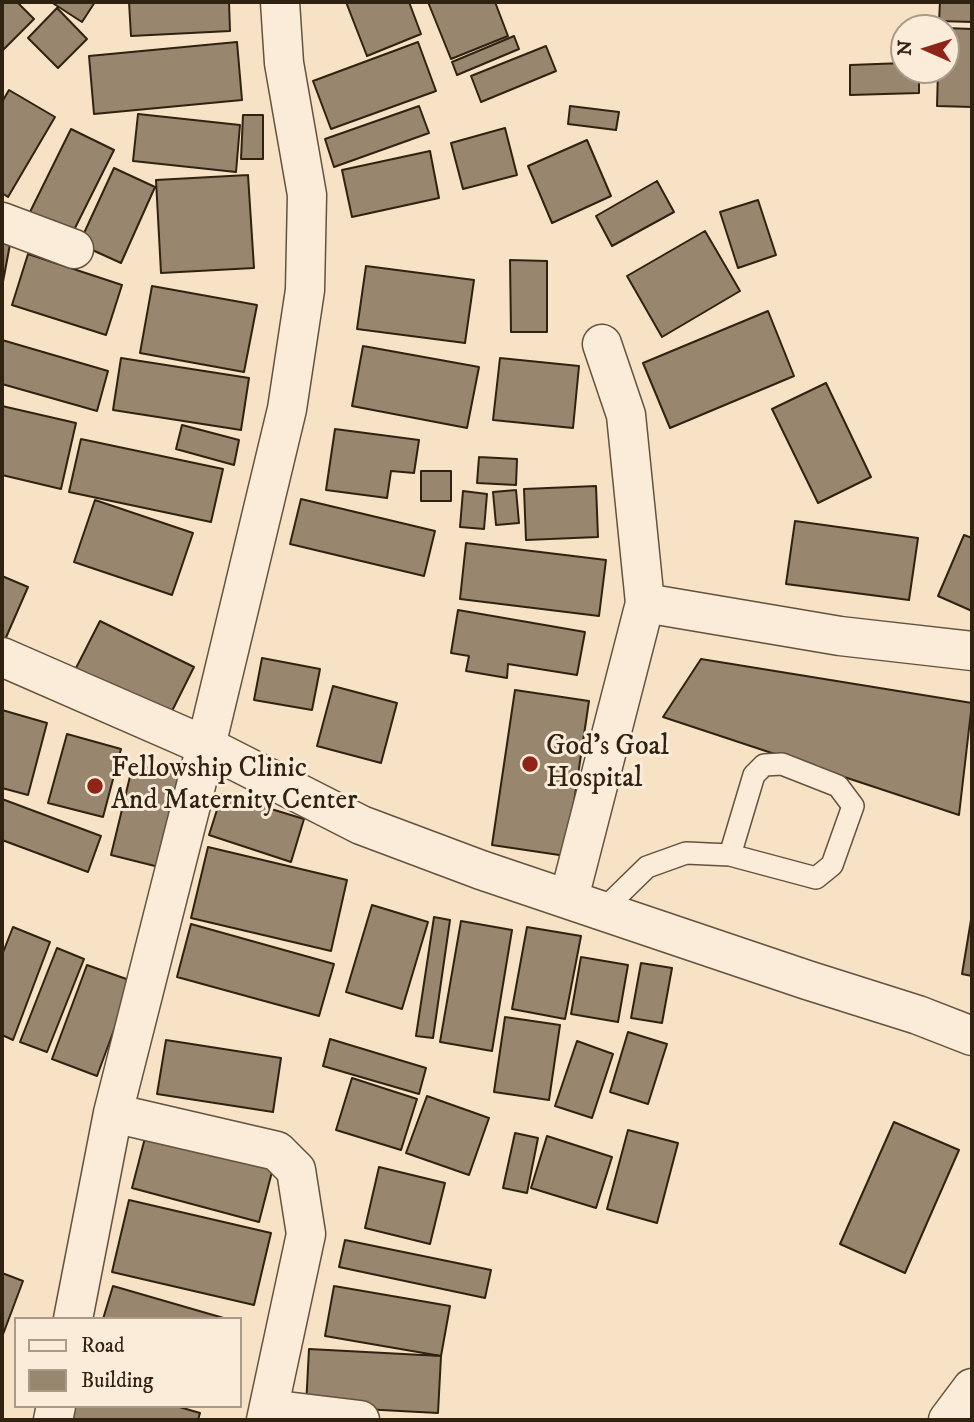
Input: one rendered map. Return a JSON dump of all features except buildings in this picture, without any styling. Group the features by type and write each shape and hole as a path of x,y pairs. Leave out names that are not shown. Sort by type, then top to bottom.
{"street":[{"path":"73,1317 113,1113 288,410 305,290 307,195 284,63 279,2"},
{"path":"2,222 74,249"},
{"path":"586,904 645,603 626,415 602,344"},
{"path":"645,603 841,636 972,650"},
{"path":"2,657 206,746 361,825 481,870 918,1015 972,1036"},
{"path":"113,1113 277,1151 296,1170 306,1234 267,1414 360,1420"},
{"path":"948,1420 972,1388"}],"lane":[{"path":"586,904 647,867 686,853 730,855 816,878 832,865 853,806 838,786 782,764 764,765 754,775 730,855"}],"place":[{"name":"God's Goal Hospital","path":"530,764"},
{"name":"Fellowship Clinic And Maternity Center","path":"95,786"}]}
